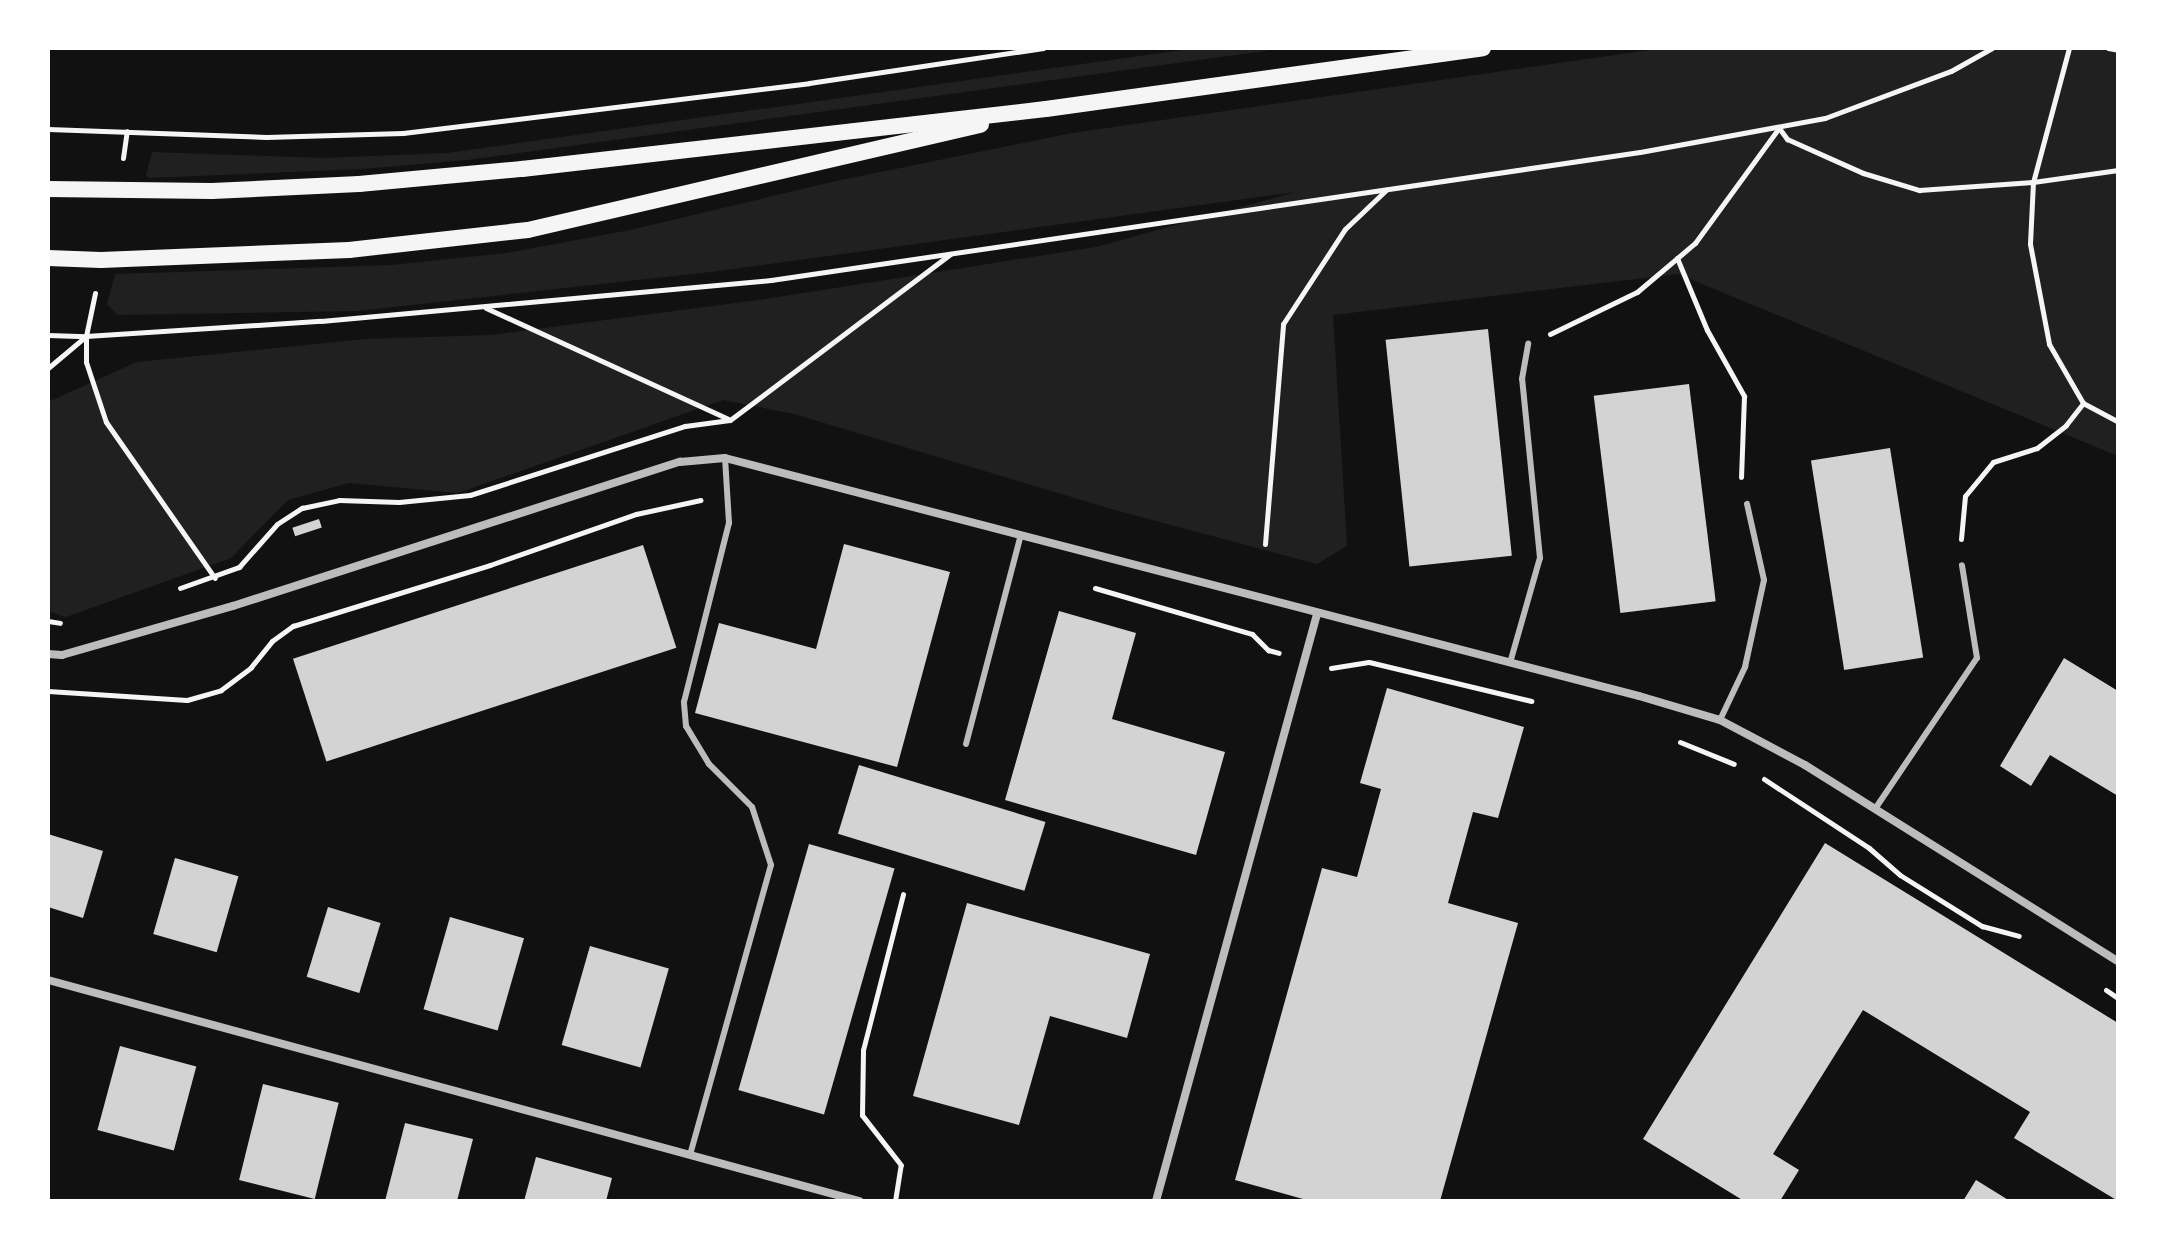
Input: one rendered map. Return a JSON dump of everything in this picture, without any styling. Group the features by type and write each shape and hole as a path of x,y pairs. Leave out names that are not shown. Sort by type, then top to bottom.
{"main road":[{"path":"48,189 212,191 359,184 1046,109 1483,48"},
{"path":"48,258 117,260 349,250 528,230 684,197 1046,109"}],"street":[{"path":"48,654 62,655 233,606 680,462 725,458 1720,720 1805,765 2118,961"},
{"path":"1156,1201 1317,614"},
{"path":"48,980 859,1201"}],"lane":[{"path":"1510,663 1540,558 1522,379 1528,344"},
{"path":"690,1155 771,865 752,807 709,764 686,726 684,702 729,523 725,458"},
{"path":"1720,720 1745,667 1764,580 1747,504"},
{"path":"966,744 1021,535"},
{"path":"1875,809 1977,658 1962,565"}],"path":[{"path":"48,129 266,137 403,133 793,85 1043,48"},
{"path":"48,335 86,336 485,307 771,280 1779,128 1853,107 1951,71 1992,48"},
{"path":"2069,48 2033,182 2030,244 2049,344 2083,403 2118,422"},
{"path":"2108,48 2118,50"},
{"path":"1779,128 1787,139 1863,173 1919,190 2033,182 2118,170"},
{"path":"1528,344 1637,292 1695,243 1779,128"},
{"path":"1265,544 1283,324 1345,229 1387,189"},
{"path":"173,590 239,567 277,524 302,508 339,500 415,501 470,495 685,426 730,420 951,253"},
{"path":"1677,258 1707,330 1744,396 1740,488 1747,504"},
{"path":"485,307 730,420"},
{"path":"86,336 86,362 106,422 233,606"},
{"path":"1962,565 1960,529 1965,496 1993,462 2037,448 2066,425 2083,403"},
{"path":"725,458 730,420"},
{"path":"48,691 187,700 221,690 251,667 272,641 293,626 490,565 636,514 683,502 728,498"},
{"path":"1088,586 1252,634 1268,650 1330,669 1369,662 1533,702"},
{"path":"48,621 68,624"},
{"path":"1671,738 1742,768"},
{"path":"1754,774 1869,848 1900,875 1982,926 2021,937"},
{"path":"895,1201 901,1165 862,1115 863,1050 903,894"},
{"path":"2094,982 2118,998"}],"shaded area":[{"path":"1197,48 1287,48 467,160 363,169 149,178 146,175 152,152 323,158 447,153"},
{"path":"1664,48 2118,48 2118,456 1678,274 1333,315 1347,546 1317,564 1115,510 794,414 723,400 458,493 349,483 288,500 231,558 66,617 48,611 48,402 137,362 365,339 491,335 765,299 1096,247 1296,192 711,272 357,311 118,315 107,304 115,274 391,265 507,253 630,230 836,181 1072,133"}],"building":[{"path":"1488,329 1512,556 1409,567 1386,340"},
{"path":"1689,384 1716,601 1620,613 1594,396"},
{"path":"1890,448 1923,657 1844,670 1811,461"},
{"path":"319,519 322,528 295,536 292,528"},
{"path":"844,544 950,572 897,767 695,713 719,623 816,649"},
{"path":"643,545 676,648 326,761 293,659"},
{"path":"1059,611 1136,633 1112,719 1225,752 1196,855 1005,800"},
{"path":"2064,658 2118,691 2118,796 2050,755 2031,786 2000,766"},
{"path":"1387,688 1524,727 1498,818 1473,812 1448,903 1518,923 1440,1201 1310,1201 1235,1180 1322,868 1357,877 1381,789 1360,783"},
{"path":"859,765 1045,822 1024,891 838,834"},
{"path":"48,834 103,851 83,918 48,907"},
{"path":"1825,843 2118,1023 2118,1201 2014,1138 2030,1112 1863,1010 1773,1154 1799,1170 1780,1201 1744,1201 1643,1139"},
{"path":"809,844 895,869 824,1115 738,1090"},
{"path":"175,858 238,876 217,952 153,934"},
{"path":"967,903 1150,954 1127,1038 1050,1016 1019,1125 913,1096"},
{"path":"328,907 381,923 359,993 307,977"},
{"path":"450,917 524,938 498,1031 424,1009"},
{"path":"590,946 669,969 640,1068 562,1045"},
{"path":"120,1046 196,1066 174,1150 97,1130"},
{"path":"263,1084 339,1103 315,1199 239,1180"},
{"path":"405,1123 473,1139 457,1201 385,1201"},
{"path":"536,1157 612,1178 606,1201 524,1201"},
{"path":"1976,1180 2010,1201 1963,1201"}]}
